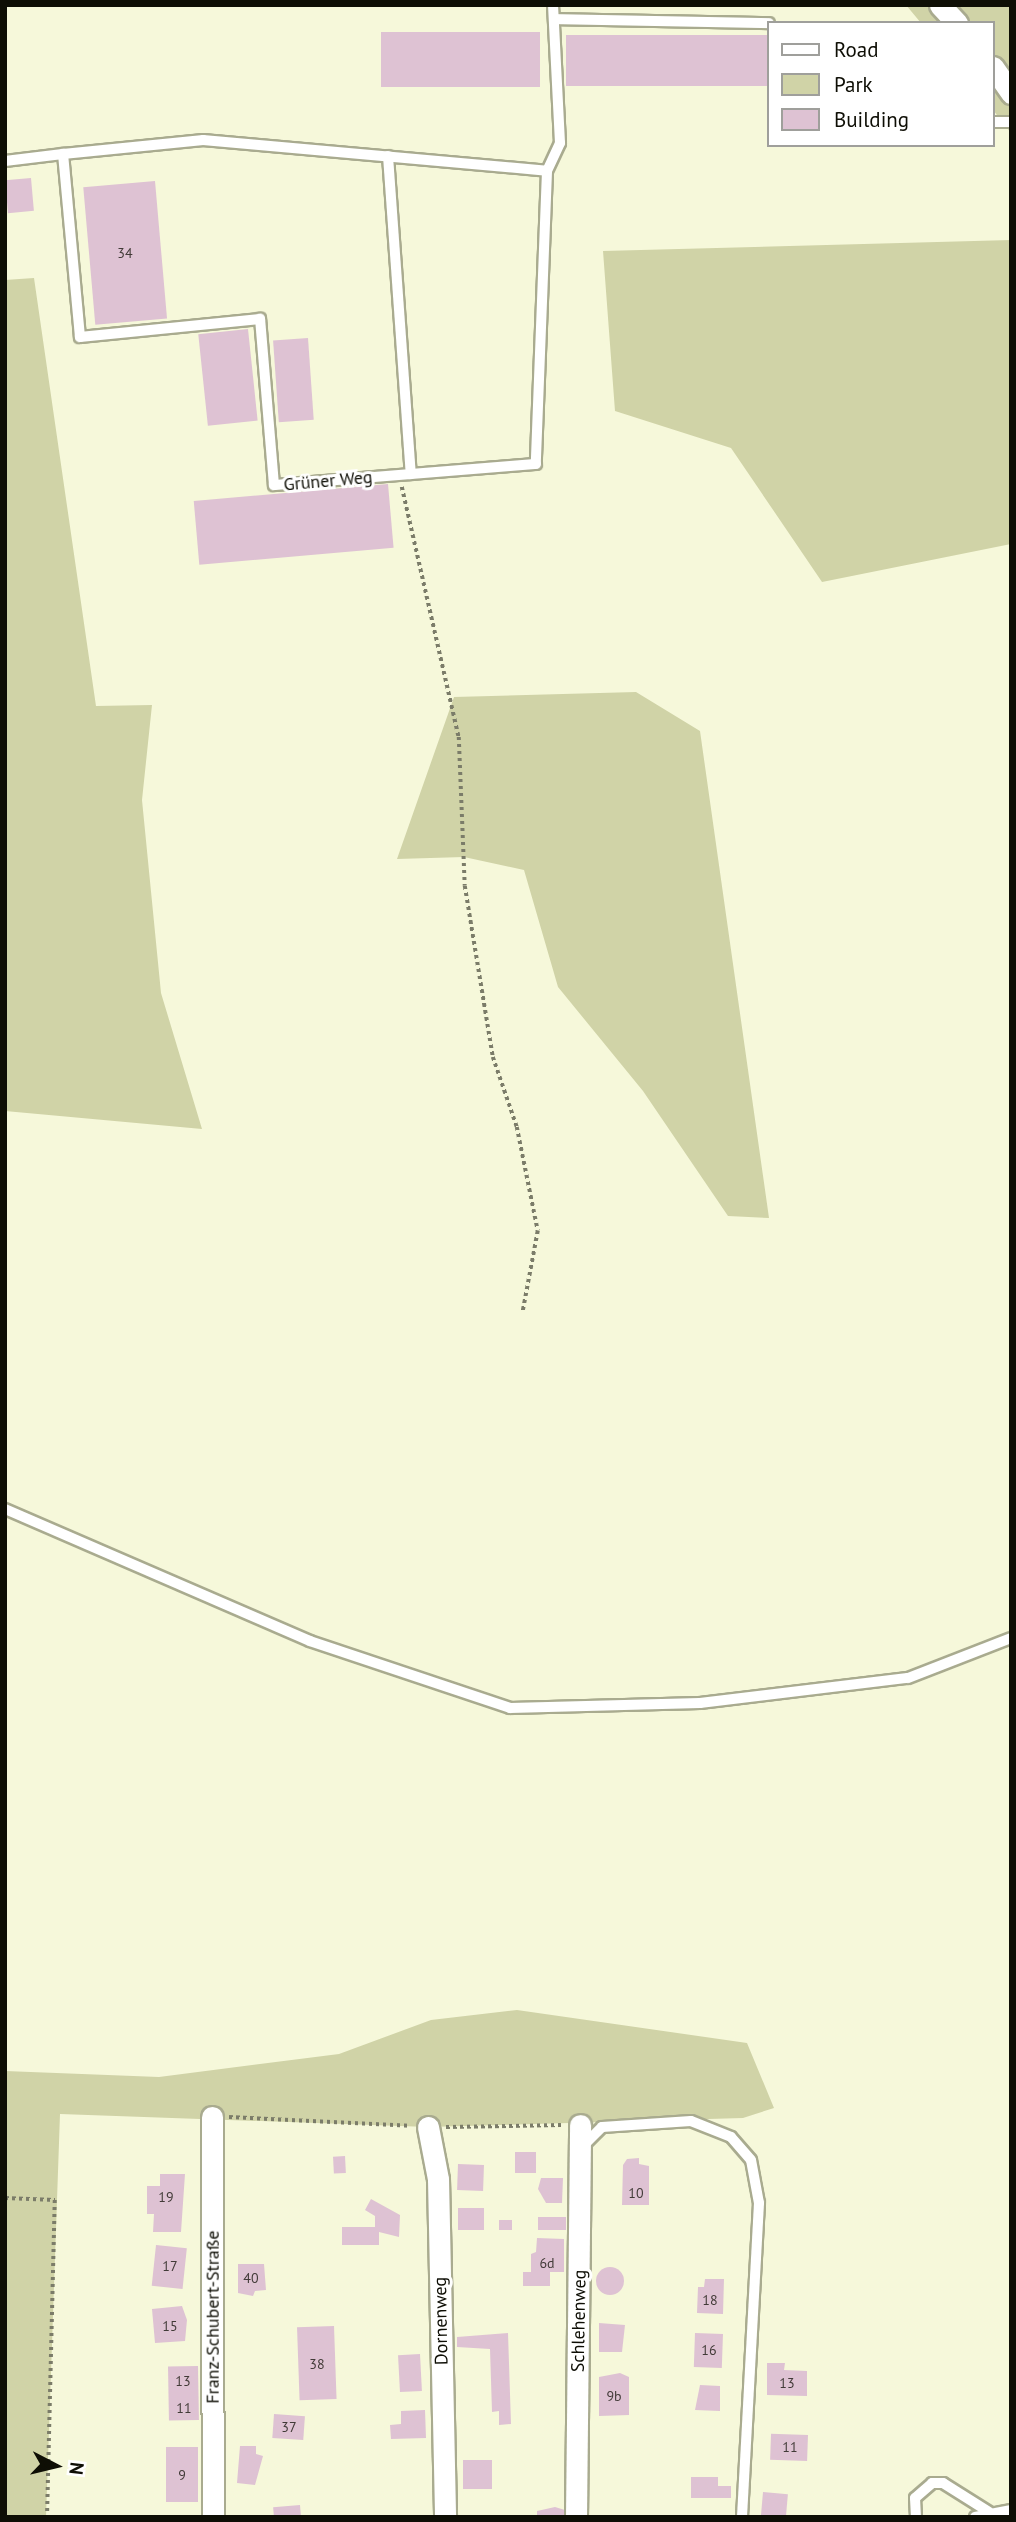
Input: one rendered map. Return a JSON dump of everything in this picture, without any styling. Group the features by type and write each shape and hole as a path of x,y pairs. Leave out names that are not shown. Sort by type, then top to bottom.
{"street":[{"path":"940,5 955,21"},
{"name":"Franz-Schubert-Straße","path":"212,2117 213,2517"},
{"name":"Schlehenweg","path":"576,2517 580,2125"},
{"name":"Dornenweg","path":"428,2127 438,2179 445,2517"}],"lane":[{"name":"Grüner Weg","path":"63,154 80,337 260,319 274,485 536,464 547,170 560,143 553,5"},
{"path":"554,19 768,23"},
{"path":"5,161 203,140 547,170"},
{"path":"388,156 405,474"},
{"path":"5,1509 310,1641 510,1708 700,1703 908,1678 1011,1638"},
{"path":"580,2148 601,2127 691,2121 731,2137 751,2160 760,2203 742,2517"},
{"path":"916,2517 915,2498 932,2483 943,2483 989,2512"},
{"path":"975,2517 989,2512 1011,2510"}],"path":[{"path":"405,474 459,737 465,886 493,1057 517,1127 538,1231 523,1311"},
{"path":"212,2117 428,2127 580,2125"},
{"path":"5,2198 55,2200 47,2517"}],"green space":[{"path":"906,5 1011,5 1011,133 995,113 995,21 919,21"},
{"path":"1011,240 1011,544 822,582 731,448 615,411 603,251"},
{"path":"34,278 96,706 152,705 142,800 161,993 202,1129 5,1111 5,280"},
{"path":"636,692 700,731 769,1218 728,1216 643,1091 558,987 524,870 464,857 397,859 454,697"},
{"path":"517,2010 747,2043 774,2108 743,2118 428,2127 60,2114 46,2517 5,2517 5,2071 159,2077 339,2054 431,2020"}],"building":[{"path":"381,32 540,32 540,87 381,87"},
{"path":"566,35 768,35 768,86 566,86"},
{"path":"31,178 34,211 8,213 5,180"},
{"path":"155,181 167,318 95,325 83,187"},
{"path":"248,329 258,420 208,426 198,334"},
{"path":"308,338 314,420 279,422 273,340"},
{"path":"388,484 394,548 199,565 194,501"},
{"path":"515,2152 536,2152 536,2173 515,2173"},
{"path":"345,2156 346,2173 334,2174 333,2157"},
{"path":"639,2158 639,2164 649,2166 649,2205 622,2205 623,2165 627,2159"},
{"path":"458,2164 484,2165 483,2191 457,2190"},
{"path":"160,2174 185,2174 181,2232 153,2232 154,2214 147,2214 147,2186 160,2186"},
{"path":"541,2178 563,2178 562,2203 546,2203 538,2189"},
{"path":"371,2199 400,2215 399,2237 379,2232 379,2245 342,2245 342,2227 375,2227 375,2216 365,2210"},
{"path":"458,2208 484,2208 484,2230 458,2230"},
{"path":"538,2217 566,2217 566,2230 538,2230"},
{"path":"499,2220 512,2220 512,2230 499,2230"},
{"path":"537,2238 564,2239 564,2272 550,2272 550,2286 523,2286 523,2272 531,2272 531,2254 536,2252"},
{"path":"156,2245 187,2248 183,2289 152,2286"},
{"path":"238,2264 264,2264 266,2290 255,2291 253,2296 238,2293"},
{"path":"610,2267 620,2271 624,2281 620,2291 610,2295 600,2291 596,2281 600,2271"},
{"path":"705,2279 724,2279 723,2314 697,2313 698,2287 704,2287"},
{"path":"182,2306 187,2320 185,2341 155,2343 152,2309"},
{"path":"599,2323 625,2325 622,2352 599,2352"},
{"path":"334,2326 337,2399 300,2400 297,2327"},
{"path":"508,2333 511,2424 499,2425 499,2411 492,2412 490,2349 457,2347 457,2337"},
{"path":"695,2333 723,2334 722,2368 694,2367"},
{"path":"420,2354 422,2391 400,2392 398,2355"},
{"path":"767,2363 785,2363 784,2370 807,2371 807,2396 767,2395"},
{"path":"198,2366 199,2420 169,2421 168,2367"},
{"path":"620,2373 629,2377 629,2415 599,2416 599,2377"},
{"path":"700,2385 720,2386 720,2411 695,2410"},
{"path":"425,2410 426,2438 391,2439 390,2425 401,2424 401,2411"},
{"path":"274,2414 305,2416 303,2440 272,2438"},
{"path":"771,2434 808,2435 807,2461 770,2460"},
{"path":"240,2446 256,2446 256,2454 263,2456 255,2485 237,2483"},
{"path":"166,2447 198,2447 198,2502 166,2502"},
{"path":"463,2460 492,2460 492,2489 463,2489"},
{"path":"691,2477 718,2477 718,2486 731,2486 731,2498 691,2498"},
{"path":"763,2492 788,2494 786,2517 761,2517"},
{"path":"300,2505 301,2517 274,2517 273,2507"},
{"path":"555,2507 565,2510 565,2517 537,2517 537,2511"}]}
